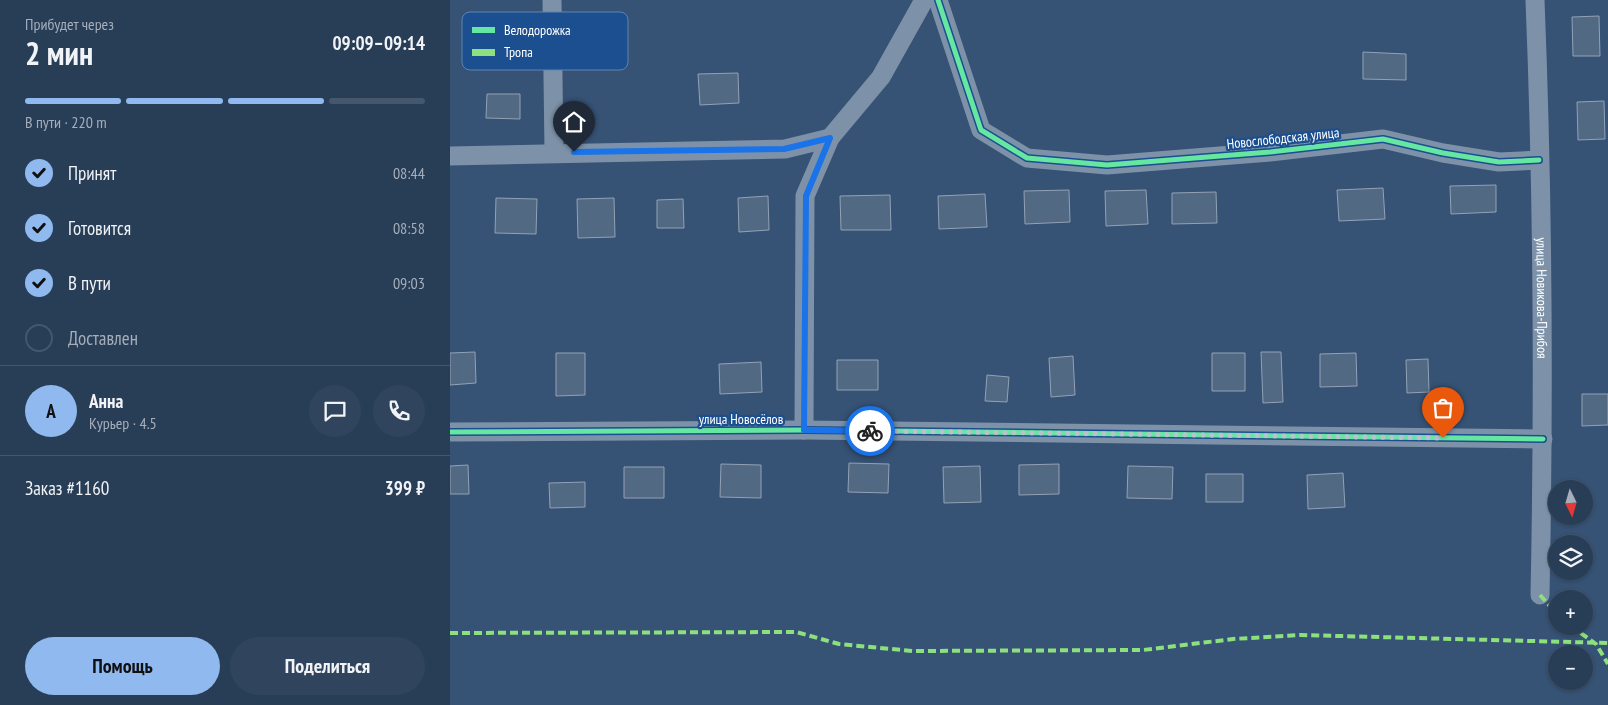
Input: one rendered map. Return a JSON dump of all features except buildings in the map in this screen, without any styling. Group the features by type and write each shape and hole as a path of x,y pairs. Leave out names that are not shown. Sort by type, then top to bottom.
{"street":[{"path":"804,430 806,196 830,138 881,77 924,0"},
{"name":"Новослободская улица","path":"938,0 981,130 1027,158 1106,165 1270,152 1383,139 1443,153 1499,162 1539,160"},
{"name":"улица Новикова-Прибоя","path":"1535,0 1543,439 1540,595"},
{"path":"553,70 554,153"},
{"path":"450,156 784,149 830,138"},
{"name":"улица Новосёлов","path":"450,432 804,430 1543,439"}],"marked path":[{"path":"1540,595 1548,604"},
{"path":"450,633 796,632 839,644 913,651 1143,650 1233,639 1301,635 1608,643"},
{"path":"1584,635 1596,644 1608,664"}],"cycle path":[{"path":"938,0 981,130 1027,158 1107,165 1270,152 1383,139 1443,153 1499,162 1539,160"},
{"path":"450,432 804,430 1543,439"}],"way so far":[{"path":"870,431 1443,438"}],"route":[{"path":"574,152 784,149 830,138 806,196 804,430 870,431"}]}
